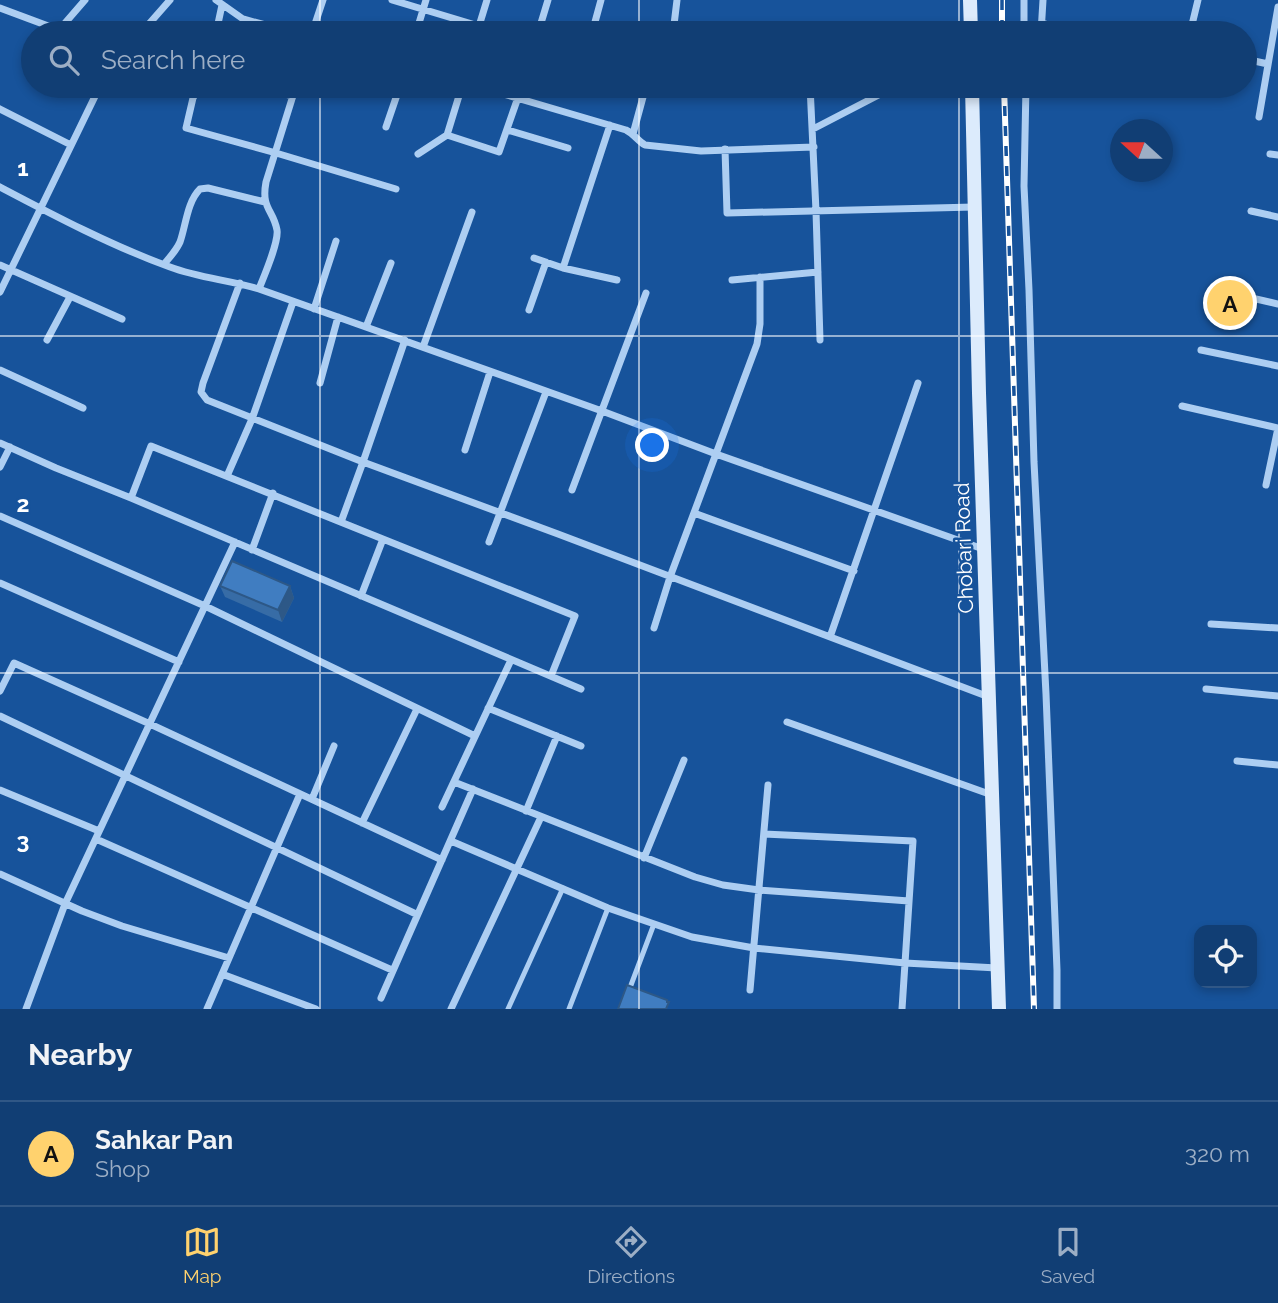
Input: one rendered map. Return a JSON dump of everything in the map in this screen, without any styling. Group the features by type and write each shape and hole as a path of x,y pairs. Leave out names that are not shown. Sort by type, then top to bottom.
{"street":[{"path":"4,0 0,6 37,21"},
{"path":"67,21 85,0"},
{"path":"152,21 170,0"},
{"path":"316,21 323,0"},
{"path":"392,0 463,21"},
{"path":"420,21 426,0"},
{"path":"481,21 487,0"},
{"path":"542,21 548,0"},
{"path":"595,21 601,0"},
{"path":"674,21 677,0"},
{"path":"970,0 971,21"},
{"path":"1024,0 1024,21"},
{"path":"1042,21 1043,0"},
{"path":"1193,21 1198,0"},
{"path":"217,21 219,3 250,21"},
{"path":"1259,117 1278,9"},
{"path":"1257,62 1268,64"},
{"path":"0,292 94,98"},
{"path":"194,98 186,128 396,189"},
{"path":"259,289 276,241 276,229 264,193 292,98"},
{"path":"386,127 396,98"},
{"path":"418,154 447,135 458,98"},
{"path":"447,135 499,152 518,98 610,125 633,134 645,145 701,151 814,147"},
{"path":"633,134 643,98"},
{"path":"811,98 820,340"},
{"path":"813,129 873,98"},
{"name":"Chobari Road","path":"972,98 999,1009"},
{"path":"1026,98 1024,186 1057,1009"},
{"path":"0,109 71,145"},
{"path":"563,268 610,125"},
{"path":"508,130 568,148"},
{"path":"725,149 727,213 975,207"},
{"path":"0,187 150,260 198,275 259,289 985,549"},
{"path":"164,264 175,252 193,200 200,189 208,188 266,205"},
{"path":"1251,211 1278,217"},
{"path":"423,347 472,212"},
{"path":"314,309 336,241"},
{"path":"534,258 563,268 617,280"},
{"path":"529,310 546,262"},
{"path":"366,327 391,263"},
{"path":"0,265 122,319"},
{"path":"732,280 818,272"},
{"path":"654,628 670,577 757,344 760,324 760,277"},
{"path":"240,283 203,383 201,392 207,400 363,462 990,697"},
{"path":"1222,291 1278,304"},
{"path":"572,490 646,293"},
{"path":"47,340 70,296"},
{"path":"227,476 252,419 293,302"},
{"path":"320,383 338,317"},
{"path":"341,522 405,341"},
{"path":"1201,351 1278,366"},
{"path":"0,370 83,408"},
{"path":"465,450 490,372"},
{"path":"831,637 918,383"},
{"path":"489,542 546,392"},
{"path":"1182,406 1278,428 1275,458 1266,485"},
{"path":"0,443 581,689"},
{"path":"131,498 151,446 575,615 551,676"},
{"path":"0,467 10,447"},
{"path":"252,550 273,494"},
{"path":"694,513 854,571"},
{"path":"0,516 205,606 475,736"},
{"path":"361,596 383,538"},
{"path":"26,1009 65,904 234,542"},
{"path":"0,583 178,662"},
{"path":"1211,624 1278,628"},
{"path":"442,807 511,660"},
{"path":"0,691 15,663 442,860"},
{"path":"1206,689 1278,696"},
{"path":"488,708 581,746"},
{"path":"362,822 417,709"},
{"path":"0,716 416,914"},
{"path":"787,722 993,796"},
{"path":"526,811 557,736"},
{"path":"312,799 334,746"},
{"path":"644,858 684,760"},
{"path":"1237,761 1278,765"},
{"path":"454,782 644,858 723,886 909,901"},
{"path":"750,990 768,785"},
{"path":"381,998 472,789"},
{"path":"0,790 393,970"},
{"path":"207,1009 300,794"},
{"path":"451,1009 541,817"},
{"path":"764,834 913,841 902,1009"},
{"path":"451,841 608,908 692,937 754,948 905,963 998,968"},
{"path":"1,877 122,926 229,958"},
{"path":"222,974 316,1009"}],"lane":[{"path":"508,1009 563,888"},
{"path":"569,1009 608,908"},
{"path":"626,997 654,924"}],"building":[{"path":"232,561 290,586 278,610 220,586"},
{"path":"627,985 667,1000 669,1002 666,1009 618,1009"}],"railway":[{"path":"1002,0 1002,21"},
{"path":"1004,98 1034,1009"}],"place":[{"name":"Sahkar Pan","path":"1230,303"}]}
